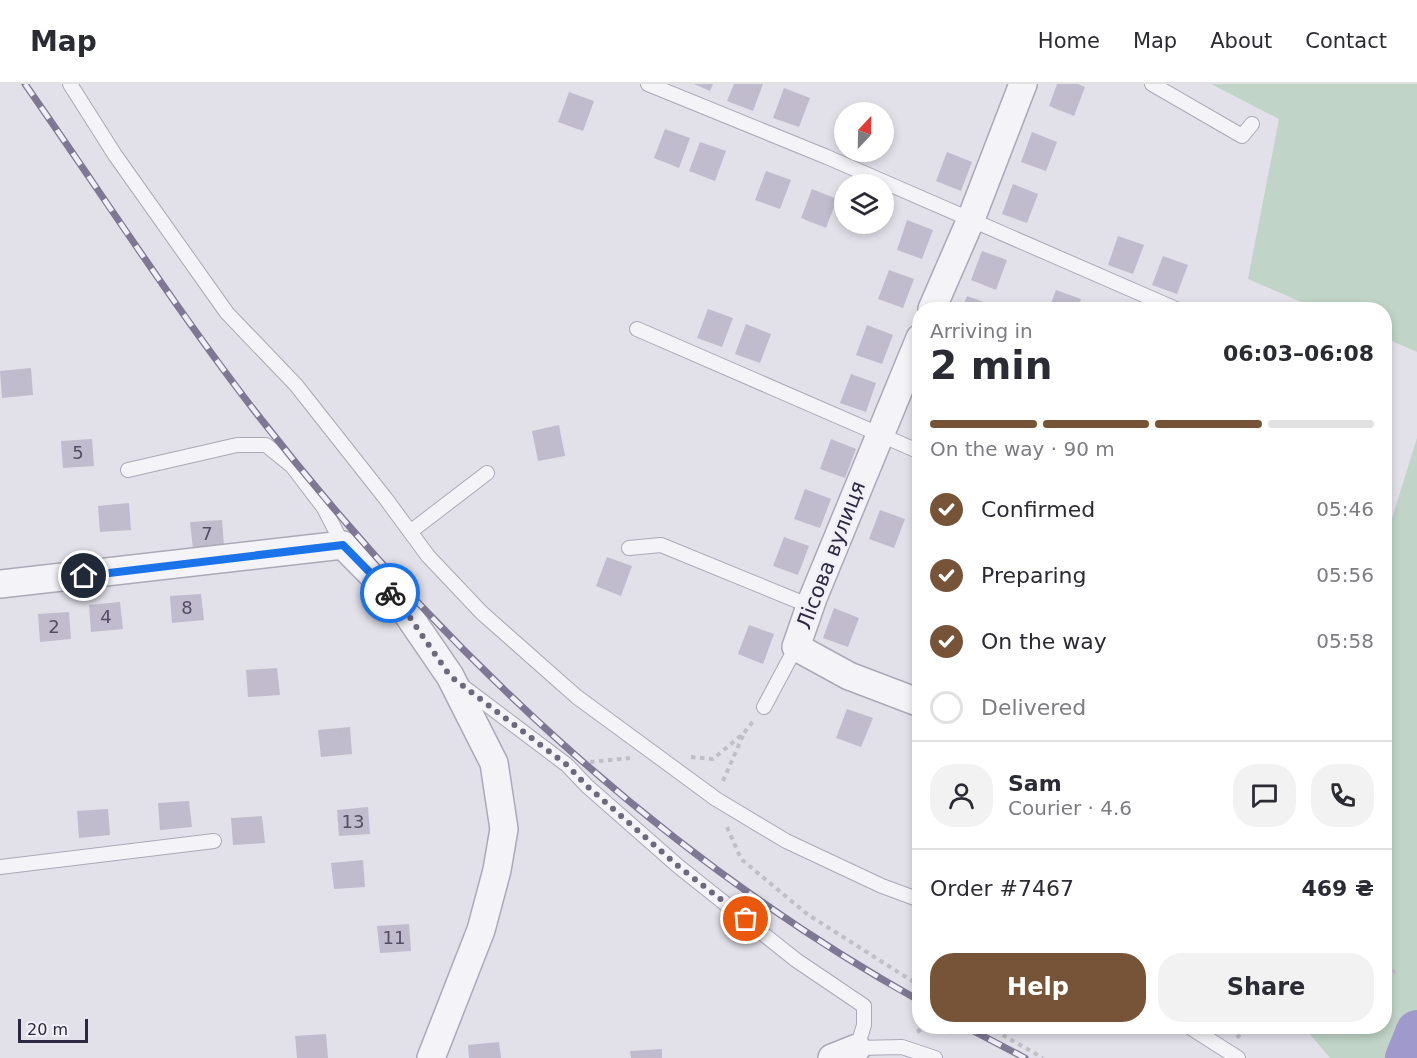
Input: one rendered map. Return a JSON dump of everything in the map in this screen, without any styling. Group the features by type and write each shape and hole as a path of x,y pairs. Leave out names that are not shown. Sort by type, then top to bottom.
{"street":[{"path":"935,302 971,219 1023,84"},
{"name":"Лісова вулиця","path":"912,357 810,606 796,647 849,676 912,700"},
{"path":"0,584 343,545 400,603 450,676 494,763 504,829 497,870 481,930 431,1058"}],"lane":[{"path":"70,84 115,155 226,313 296,385 428,556 482,613 568,690 716,800 786,840 882,886 912,897"},
{"path":"648,84 827,157 1160,302"},
{"path":"1152,84 1242,136 1252,124"},
{"path":"637,328 912,448"},
{"path":"128,470 237,445 266,445 292,466 324,508 343,545"},
{"path":"410,532 487,473"},
{"path":"629,548 661,545 810,606"},
{"path":"764,707 796,647"},
{"path":"450,676 567,765 587,786 678,866 796,960 864,1006 864,1025 844,1053"},
{"path":"0,867 214,841"},
{"path":"1200,1034 1238,1058"},
{"path":"844,1053 902,1047 935,1058"}],"path":[{"path":"744,733 729,764 716,800 741,858 807,914 912,981"},
{"path":"1001,1034 1043,1058"}],"green space":[{"path":"1211,84 1417,84 1417,352 1392,341 1392,302 1302,302 1248,279 1279,119"},
{"path":"1417,438 1417,1058 1330,1058 1310,1034 1392,1034 1392,518"}],"building":[{"path":"694,84 713,84 710,91"},
{"path":"734,84 763,84 753,111 727,101"},
{"path":"1057,84 1078,84 1085,87 1074,116 1049,106"},
{"path":"784,88 810,98 799,127 773,118"},
{"path":"569,92 594,101 583,131 558,122"},
{"path":"665,129 690,138 679,168 654,158"},
{"path":"1032,132 1057,142 1046,171 1021,162"},
{"path":"700,142 726,151 715,181 689,171"},
{"path":"947,152 972,162 961,191 936,181"},
{"path":"766,171 791,180 780,209 755,200"},
{"path":"1013,184 1038,194 1027,223 1002,214"},
{"path":"812,189 834,198 834,207 826,228 801,218"},
{"path":"907,220 933,230 922,259 897,250"},
{"path":"1118,236 1144,245 1133,274 1108,265"},
{"path":"982,251 1007,260 996,290 971,280"},
{"path":"1163,256 1188,265 1177,294 1152,285"},
{"path":"889,270 914,279 903,308 878,299"},
{"path":"1056,290 1081,299 1080,302 1052,302"},
{"path":"967,296 984,302 965,302"},
{"path":"708,309 733,318 722,347 697,338"},
{"path":"746,324 771,334 760,363 735,354"},
{"path":"867,325 893,335 882,364 856,355"},
{"path":"31,368 33,395 2,398 0,371"},
{"path":"851,374 876,383 866,412 840,403"},
{"path":"559,425 565,456 538,461 532,431"},
{"path":"92,439 94,466 63,468 61,441"},
{"path":"831,439 856,449 845,478 820,469"},
{"path":"805,489 831,499 820,528 794,519"},
{"path":"129,503 131,530 100,532 98,506"},
{"path":"880,510 905,519 894,548 869,539"},
{"path":"222,520 224,547 193,549 190,522"},
{"path":"784,537 809,546 798,575 773,566"},
{"path":"607,557 632,566 621,596 596,586"},
{"path":"201,594 204,620 172,623 170,596"},
{"path":"120,602 123,629 91,632 89,605"},
{"path":"834,608 859,618 848,647 823,638"},
{"path":"69,612 71,639 40,642 38,614"},
{"path":"749,625 774,634 763,664 738,654"},
{"path":"277,668 280,695 248,697 246,670"},
{"path":"847,709 873,718 861,747 836,738"},
{"path":"350,727 352,754 321,757 318,730"},
{"path":"189,801 192,827 160,830 158,803"},
{"path":"368,807 370,834 339,836 337,810"},
{"path":"108,809 110,835 79,838 77,811"},
{"path":"262,816 265,843 233,845 231,818"},
{"path":"363,860 365,887 334,889 331,863"},
{"path":"409,924 411,951 380,953 377,926"},
{"path":"326,1034 328,1058 297,1058 295,1036"},
{"path":"499,1042 501,1058 469,1058 468,1045"},
{"path":"662,1049 662,1058 631,1058 630,1051"}],"waterway":[{"path":"1406,1058 1417,1031"}],"railway":[{"path":"25,84 168,292 257,414 327,500 401,584 478,664 559,741 644,813 732,881 824,944 912,996"},
{"path":"979,1034 1025,1058"}],"way so far":[{"path":"390,593 400,603 450,676 567,765 587,786 678,866 746,919"}],"route":[{"path":"84,576 343,545 390,593"}]}
